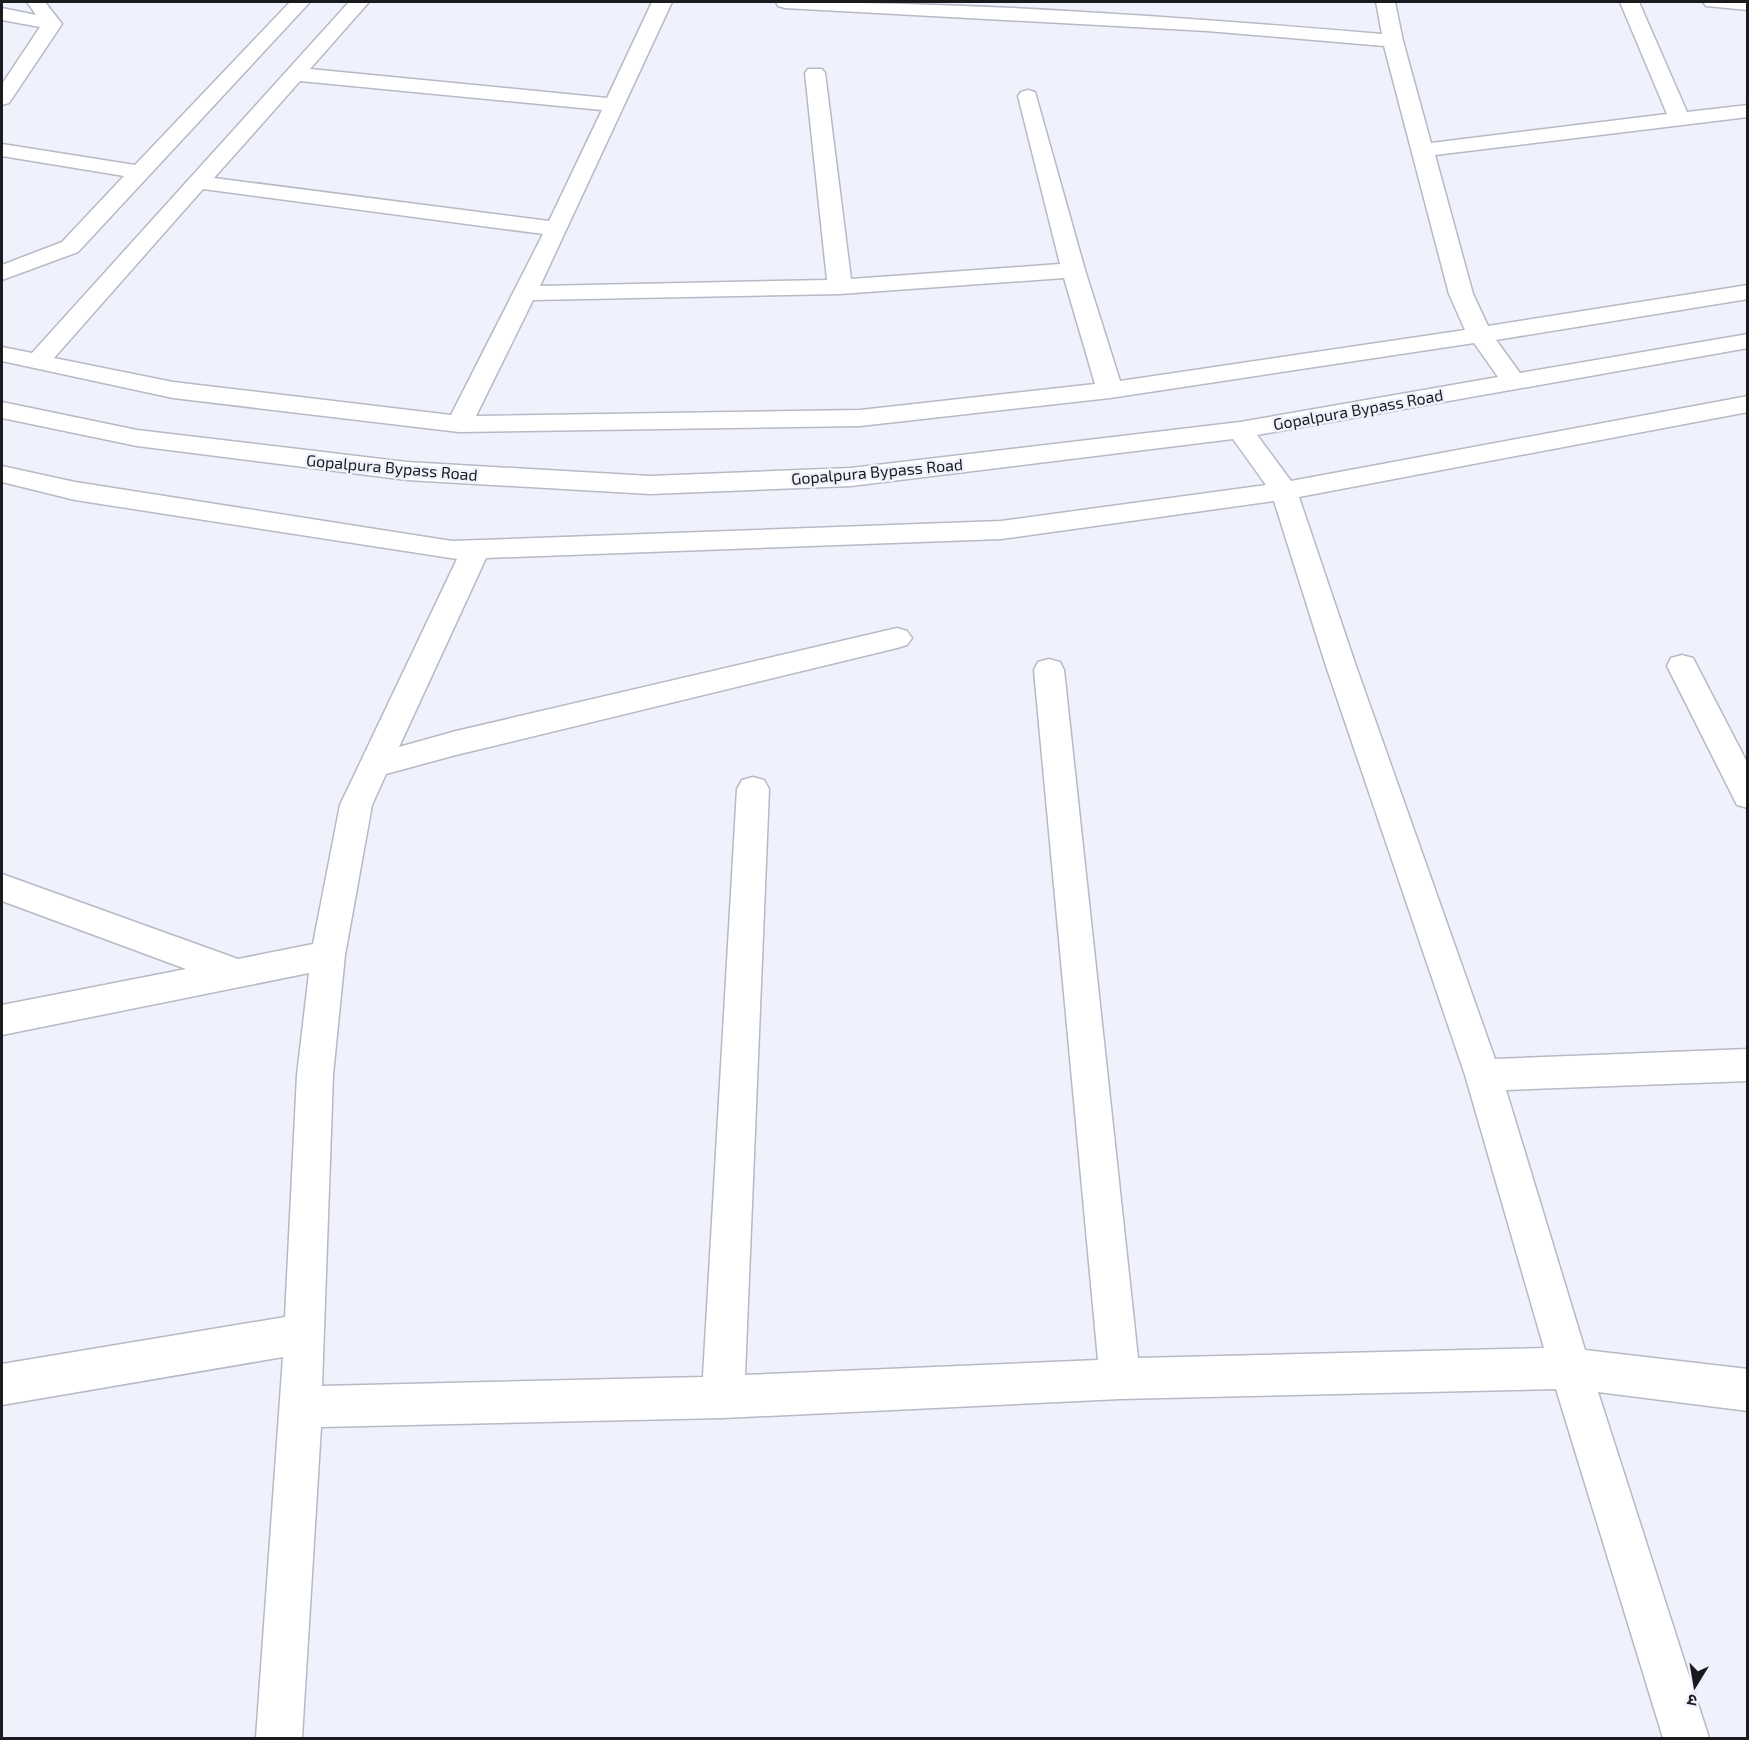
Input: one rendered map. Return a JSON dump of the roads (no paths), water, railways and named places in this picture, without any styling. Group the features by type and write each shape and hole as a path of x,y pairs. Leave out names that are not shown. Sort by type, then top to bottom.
{"street":[{"path":"36,2 52,24"},
{"path":"2,273 70,247 300,2"},
{"path":"37,362 358,2"},
{"path":"459,424 557,229 662,2"},
{"path":"785,2 1022,9 1393,41"},
{"path":"1206,2 1207,25"},
{"path":"1386,2 1393,41 1461,294 1480,335 1514,382"},
{"path":"1630,2 1679,119"},
{"path":"1713,2 1748,4"},
{"path":"2,14 52,24"},
{"path":"2,99 52,24"},
{"path":"815,73 840,287"},
{"path":"293,74 614,105"},
{"path":"1028,96 1073,270 1110,390"},
{"path":"1424,150 1748,111"},
{"path":"2,150 140,172"},
{"path":"197,182 557,229"},
{"path":"523,293 840,287 1073,270"},
{"path":"2,354 173,390 459,424 860,418 1110,390 1480,335 1748,292"},
{"name":"Gopalpura Bypass Road","path":"2,410 137,438 395,469 650,485 851,477 1240,430 1748,341"},
{"path":"2,474 75,491 452,550 1001,530 1284,491 1748,404"},
{"path":"1240,430 1284,491 1341,666 1483,1075 1570,1368 1686,1738"},
{"path":"279,1738 305,1334 315,1075 328,955 356,805 476,549"},
{"path":"374,766 456,743 897,638"},
{"path":"1682,666 1748,796"},
{"path":"1049,670 1120,1379"},
{"path":"723,1397 753,789"},
{"path":"2,887 237,973"},
{"path":"2,1020 328,955"},
{"path":"1483,1075 1748,1065"},
{"path":"2,1384 305,1334"},
{"path":"301,1407 723,1397 1120,1379 1570,1368 1748,1390"}]}
